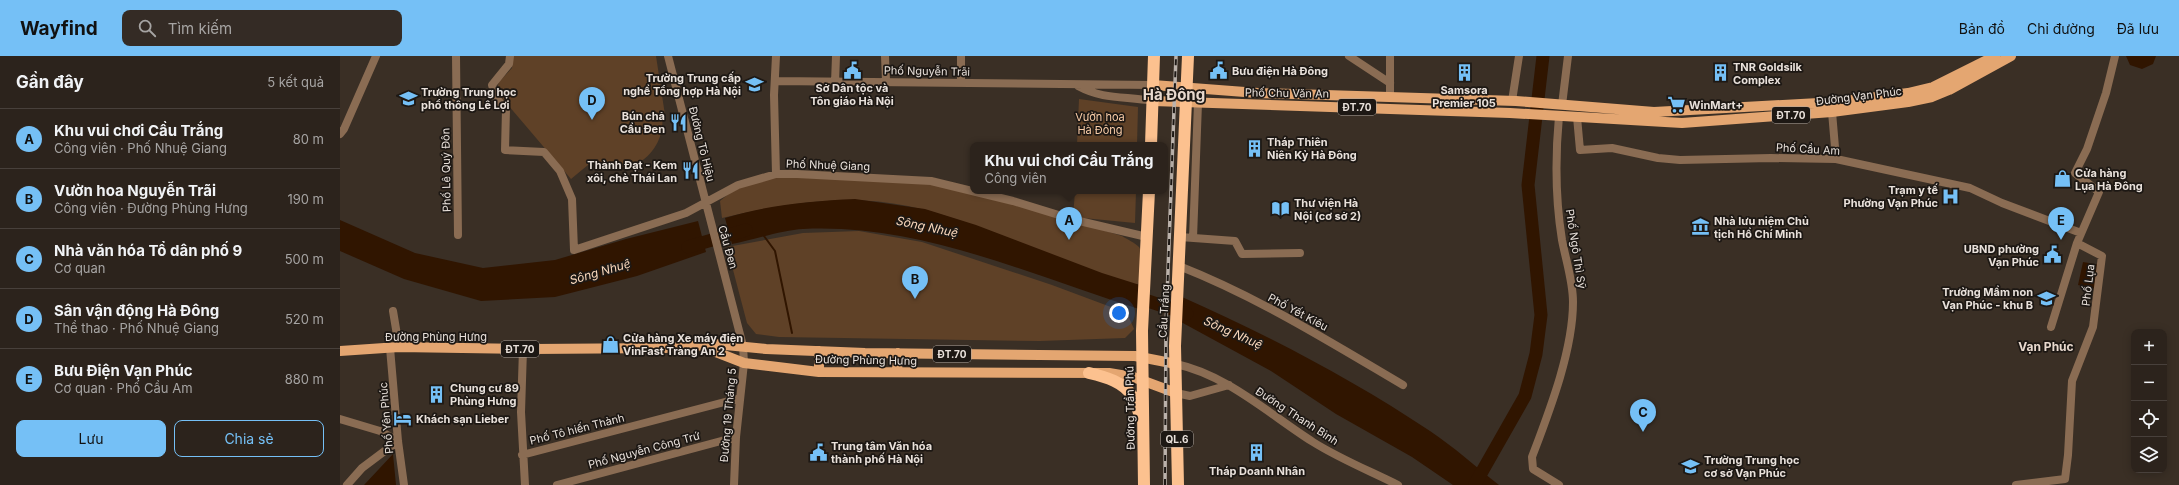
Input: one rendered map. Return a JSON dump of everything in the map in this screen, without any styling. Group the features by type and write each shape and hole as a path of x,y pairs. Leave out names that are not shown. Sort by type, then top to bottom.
{"highway":[{"path":"1151,142 1149,85 1154,56"},
{"name":"QL.6","path":"1179,271 1180,237 1192,103 1186,89 1188,56"},
{"name":"Cầu Trắng","path":"1142,331 1149,194"},
{"name":"Cầu Trắng","path":"1176,364 1175,346 1179,271"},
{"name":"Đường Trần Phú","path":"1142,331 1144,485"},
{"name":"QL.6","path":"1176,364 1178,485"},
{"path":"1090,373 1110,378 1130,392 1144,424"}],"main road":[{"name":"Đường Vạn Phúc","path":"1559,104 1628,116 1682,123 1832,112 1933,87 1995,56"},
{"name":"Đường Vạn Phúc","path":"1557,116 1628,116 1654,112 1932,97 1949,90 2009,56"},
{"name":"Phố Chu Văn An","path":"1149,85 1199,90 1514,101"},
{"path":"1192,103 1199,90"},
{"path":"1336,95 1336,106"},
{"path":"1466,112 1471,105 1467,99"},
{"name":"Phố Chu Văn An","path":"1149,100 1192,103 1336,106 1513,113"},
{"name":"ĐT.70","path":"1514,101 1559,104"},
{"path":"1513,113 1506,107 1514,101"},
{"name":"ĐT.70","path":"1513,113 1557,116"},
{"name":"Đường Phùng Hưng","path":"340,351 394,348 523,349 699,346 715,344 819,351 1079,354 1143,358 1176,364"},
{"name":"Đường Phùng Hưng","path":"699,346 744,363 819,372 1109,373 1143,381 1176,393"},
{"path":"819,351 819,372"},
{"path":"897,372 898,353"}],"street":[{"path":"340,134 344,129 376,56"},
{"name":"Phố Lê Quý Đôn","path":"456,56 458,235"},
{"name":"Phố Nhuệ Giang","path":"510,56 509,64 492,85 496,98 506,109 505,150 544,152 560,171 572,199 574,250 686,213 738,185 776,174 835,175 931,181 970,191"},
{"name":"Đường Tô Hiệu","path":"668,56 708,214"},
{"path":"776,56 776,174"},
{"path":"835,83 836,56"},
{"path":"885,56 886,81"},
{"path":"960,56 960,82"},
{"path":"1349,56 1360,59 1390,83"},
{"path":"1390,56 1390,97"},
{"path":"1514,101 1519,56"},
{"path":"1559,104 1568,56"},
{"path":"2051,327 2077,243 2099,190 2075,172 2087,149 2106,93 2115,56"},
{"name":"Phố Nguyễn Trãi","path":"775,81 835,83 886,81 960,82 1078,86 1149,85"},
{"name":"Phố Nguyễn Trãi","path":"1078,86 1093,94 1149,100"},
{"path":"1192,103 1193,238"},
{"path":"1832,112 1836,159"},
{"name":"Phố Ngô Thì Sỹ","path":"1557,116 1556,189 1562,241 1570,272 1573,303 1560,375 1532,457 1533,469 1559,485"},
{"name":"Phố Cầu Am","path":"1577,117 1580,150 1612,148 1658,158 1680,160 1771,158 1836,159 1965,187 2002,203 2081,233"},
{"name":"Phố Nhuệ Giang","path":"984,194 1075,220 1147,237"},
{"name":"Cầu Đen","path":"708,214 743,346"},
{"path":"1180,237 1235,241 1242,254 1300,253"},
{"name":"Phố Lụa","path":"2016,485 2065,479 2068,454 2072,381 2093,327 2102,256 2077,243"},
{"name":"Phố Yết Kiêu","path":"1179,271 1219,284 1312,331 1403,385"},
{"name":"Phố Yên Phúc","path":"393,311 398,441 404,485"},
{"name":"Đường 19 Tháng 5","path":"734,485 736,437 744,363 743,346"},
{"name":"Phố Tô hiến Thành","path":"523,349 522,455 740,398"},
{"name":"Đường Thanh Bình","path":"1176,364 1191,367 1229,385 1324,448 1398,485"},
{"path":"1176,393 1190,396 1229,385"},
{"path":"340,419 380,431 398,441 362,468 347,485"},
{"name":"Phố Nguyễn Công Trứ","path":"557,485 736,437"},
{"path":"522,455 525,485"}],"green space":[{"path":"513,56 656,56 665,115 662,117 661,132 656,146 646,158 633,165 618,167 594,160 571,179 496,91 499,82 512,68"},
{"name":"Vườn hoa Hà Đông","path":"1079,99 1138,107 1137,142 1077,142"},
{"path":"776,177 930,182 970,192 970,194 979,194 1012,202 1122,236 1139,247 1141,251 1143,266 1141,277 1137,285 1079,266 995,233 937,213 884,202 838,200 814,202 768,208 722,218 720,201 737,187"},
{"path":"1075,194 1136,194 1135,223 1073,217"},
{"path":"859,231 922,242 1052,285 1127,313 1134,329 1125,338 1040,341 779,337 756,334 747,323 727,247 803,233"}],"water":[{"path":"2126,56 2156,56 2153,64 2142,69 2130,65"},
{"path":"855,199 925,209 976,225 1102,273 1143,286 1142,310 976,254 890,234 847,229 803,229 777,233 732,244 725,218 789,204"},
{"path":"340,220 415,253 483,268 555,260 626,239 698,221 706,252 637,276 555,297 481,301 404,279 340,251"},
{"path":"2083,262 2101,265 2096,289 2078,285"},
{"path":"1182,297 1278,342 1370,393 1439,437 1499,485 1453,485 1412,457 1336,414 1271,371 1181,322"},
{"path":"393,454 396,485 364,485"}],"waterway":[{"path":"1475,484 1525,396 1536,354 1541,315 1528,185 1543,56"},
{"name":"Sông Nhuệ","path":"688,247 746,230"},
{"path":"764,236 775,251 792,333"},
{"name":"Sông Nhuệ","path":"1133,296 1187,314"}],"railway":[{"path":"1165,485 1166,325 1176,56"}],"place":[{"name":"Sở Dân tộc và Tôn giáo Hà Nội","path":"852,70"},
{"name":"Bưu điện Hà Đông","path":"1219,71"},
{"name":"Samsora Premier 105","path":"1464,72"},
{"name":"TNR Goldsilk Complex","path":"1720,73"},
{"name":"Trường Trung cấp nghề Tổng hợp Hà Nội","path":"754,84"},
{"name":"Trường Trung học phổ thông Lê Lợi","path":"408,98"},
{"name":"WinMart+","path":"1676,105"},
{"name":"Sân vận động Hà Đông","path":"592,120"},
{"name":"Bún chả Cầu Đen","path":"678,122"},
{"name":"Tháp Thiên Niên Kỷ Hà Đông","path":"1254,148"},
{"name":"Thành Đạt - Kem xôi, chè Thái Lan","path":"690,171"},
{"name":"Cửa hàng Lụa Hà Đông","path":"2062,179"},
{"name":"Trạm y tế Phường Vạn Phúc","path":"1951,196"},
{"name":"Thư viện Hà Nội (cơ sở 2)","path":"1281,209"},
{"name":"Nhà lưu niệm Chủ tịch Hồ Chí Minh","path":"1701,227"},
{"name":"Khu vui chơi Cầu Trắng","path":"1069,240"},
{"name":"Bưu Điện Vạn Phúc","path":"2061,240"},
{"name":"UBND phường Vạn Phúc","path":"2052,255"},
{"name":"Trường Mầm non Vạn Phúc - khu B","path":"2046,298"},
{"name":"Vườn hoa Nguyễn Trãi","path":"915,299"},
{"name":"Cửa hàng Xe máy điện VinFast Tràng An 2","path":"610,344"},
{"name":"Chung cư 89 Phùng Hưng","path":"437,394"},
{"name":"Khách sạn Lieber","path":"403,419"},
{"name":"Nhà văn hóa Tổ dân phố 9","path":"1643,432"},
{"name":"Trung tâm Văn hóa thành phố Hà Nội","path":"818,452"},
{"name":"Tháp Doanh Nhân","path":"1257,453"},
{"name":"Trường Trung học cơ sở Vạn Phúc","path":"1691,466"}],"district":[{"name":"Hà Đông","path":"1174,95"},
{"name":"Vạn Phúc","path":"2046,347"}]}
